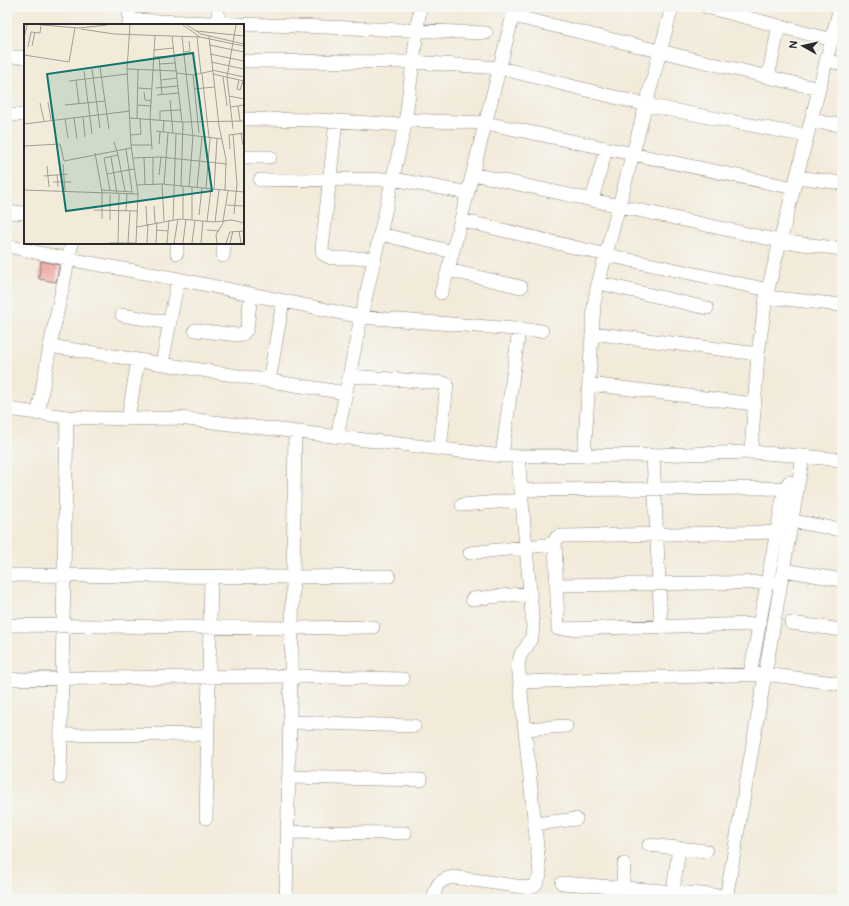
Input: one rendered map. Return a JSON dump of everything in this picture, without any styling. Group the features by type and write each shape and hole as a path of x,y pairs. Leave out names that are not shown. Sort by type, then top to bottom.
{"street":[{"path":"130,7 129,23 218,23 486,33"},
{"path":"218,7 218,23"},
{"path":"337,437 361,318 405,123 420,7"},
{"path":"584,456 594,305 672,7"},
{"path":"707,7 832,40"},
{"path":"750,452 758,354 767,294 840,9"},
{"path":"441,293 453,252 514,11 660,52 819,89"},
{"path":"768,77 779,26"},
{"path":"7,57 24,58"},
{"path":"826,60 842,64"},
{"path":"244,61 413,62 500,68 646,105 807,136"},
{"path":"7,115 24,115"},
{"path":"244,119 405,123 486,123 633,154 795,182 842,183"},
{"path":"336,121 322,249 323,254 331,258 375,258"},
{"path":"811,121 842,125"},
{"path":"592,200 606,148"},
{"path":"244,157 270,157"},
{"path":"473,174 780,241 842,249"},
{"path":"260,180 393,179 468,193"},
{"path":"7,212 24,213"},
{"path":"461,220 767,294 842,305"},
{"path":"381,234 453,252"},
{"path":"38,414 50,346 72,244"},
{"path":"223,256 224,244"},
{"path":"7,246 251,294 361,318 542,331"},
{"path":"448,270 520,287"},
{"path":"162,364 178,280"},
{"path":"599,283 707,308"},
{"path":"195,330 238,335 244,334 247,329 251,294"},
{"path":"269,381 283,301"},
{"path":"122,315 170,323"},
{"path":"502,456 519,330"},
{"path":"592,333 758,354"},
{"path":"50,346 346,393"},
{"path":"128,419 138,360"},
{"path":"350,376 447,384 440,449"},
{"path":"589,384 754,404"},
{"path":"7,409 67,417 128,419 179,418 518,457 750,452 842,460"},
{"path":"60,778 67,417"},
{"path":"286,899 295,432"},
{"path":"653,455 661,626"},
{"path":"562,883 622,894 726,898 803,456"},
{"path":"434,899 436,886 443,879 453,877 530,888 536,884 540,875 518,664 521,654 528,646 532,636 533,626 518,457"},
{"path":"750,674 778,532 785,488 790,480 801,472"},
{"path":"462,505 522,495 655,489 785,488"},
{"path":"792,522 842,530"},
{"path":"760,624 558,630 554,544 557,537 564,536 778,532"},
{"path":"470,553 554,544"},
{"path":"7,575 211,577 389,576"},
{"path":"556,585 768,582 782,576 842,580"},
{"path":"206,818 211,577"},
{"path":"472,599 530,593"},
{"path":"791,623 842,630"},
{"path":"7,625 292,628 373,627"},
{"path":"520,682 765,674 842,684"},
{"path":"14,680 291,676 403,679"},
{"path":"290,722 414,726"},
{"path":"525,729 566,726"},
{"path":"61,735 208,734"},
{"path":"289,777 421,780"},
{"path":"535,824 576,819"},
{"path":"288,832 405,833"},
{"path":"649,845 706,851"},
{"path":"673,896 679,848"},
{"path":"622,894 624,864"}],"building":[{"path":"41,261 59,265 56,282 39,279"}]}
